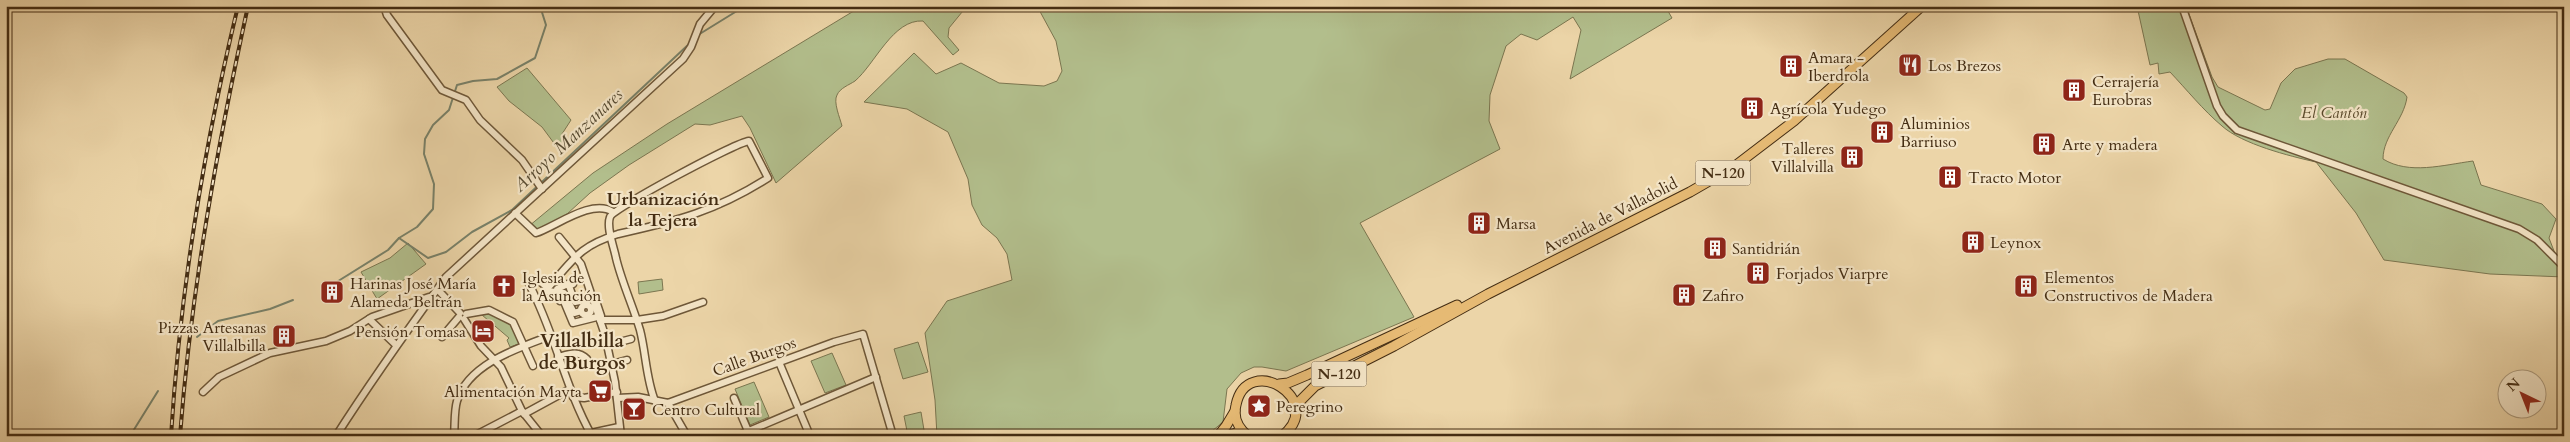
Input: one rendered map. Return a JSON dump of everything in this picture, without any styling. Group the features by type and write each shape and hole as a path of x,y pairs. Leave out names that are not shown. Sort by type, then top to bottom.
{"highway":[{"name":"Avenida de Valladolid","path":"1510,282 1690,192 1742,162 1794,122 1923,6"},
{"name":"N-120","path":"1218,436 1235,411 1240,395 1252,384 1264,381 1279,384 1288,383 1307,376 1404,329 1510,282"},
{"name":"N-120","path":"1282,436 1292,423 1300,401 1315,386 1394,346 1510,282"},
{"name":"N-120","path":"1279,384 1291,396 1295,413"},
{"path":"1235,411 1238,424 1247,436"},
{"path":"1227,436 1241,432 1247,436"}],"street":[{"path":"384,6 387,15 439,86 448,93 458,95 466,100 480,120 516,153 540,187"},
{"path":"203,392 219,378 270,354 326,341 396,308 430,297 439,291 446,277 540,187 682,59 691,47 700,24 715,6"},
{"path":"2182,6 2217,106 2227,121 2237,130 2520,229 2537,240 2564,267"},
{"path":"537,299 549,288 575,255 592,244 612,236 705,211 734,199 768,178 749,141 685,172 613,212 609,222 612,236 622,280 637,320 656,400"},
{"path":"515,213 536,233 584,211 608,209 613,212"},
{"path":"558,237 582,264 593,307 599,318 608,345 617,395 620,436"},
{"path":"577,312 566,295 549,288 538,280 527,285 537,299 573,398 592,434 619,427"},
{"path":"573,322 563,299 560,301 557,289 572,282 573,284 570,286 575,302 595,298 601,316 599,318"},
{"path":"439,291 462,316 502,370 523,412 542,436"},
{"path":"336,436 430,297"},
{"path":"573,322 599,318 637,320 663,316 703,302"},
{"path":"573,322 577,312 585,305 593,307"},
{"path":"442,337 462,316 489,310 510,320 518,330 526,345 533,366"},
{"path":"369,320 396,345"},
{"name":"Calle Burgos","path":"668,403 834,342 864,334 876,377"},
{"path":"454,436 459,396 469,381 493,359 550,336"},
{"path":"608,345 631,339"},
{"path":"558,357 573,352 587,359"},
{"path":"612,364 627,360"},
{"path":"779,362 810,436"},
{"path":"736,436 876,377 893,436"},
{"path":"474,436 570,389"},
{"path":"573,398 617,395 668,403 687,436"},
{"path":"734,398 748,431"}],"green space":[{"path":"862,6 967,6 949,28 948,37 959,50 953,55 923,21 912,22 903,27 885,44 855,81 838,93 836,102 842,126 776,183 750,128 742,116 710,125 695,124 629,165 590,193 567,214 538,230 529,226 593,173 667,124"},
{"path":"1037,6 1665,6 1672,18 1570,79 1581,30 1573,17 1537,40 1521,34 1506,46 1490,95 1489,121 1500,149 1360,223 1414,317 1286,371 1254,367 1241,373 1227,389 1223,422 1206,436 937,436 935,400 925,333 947,301 1012,280 1007,254 997,238 982,225 972,205 968,179 948,132 907,109 864,102 914,53 936,74 961,63 999,83 1044,86 1057,81 1062,71 1056,41"},
{"name":"El Cantón","path":"2137,6 2186,6 2212,77 2218,87 2265,110 2270,109 2281,83 2295,69 2328,59 2345,59 2404,93 2407,97 2405,105 2386,143 2383,159 2393,164 2415,168 2473,161 2481,185 2542,204 2556,219 2549,238 2564,277 2490,274 2384,260 2356,213 2316,162 2253,144 2241,138 2222,126 2208,113 2170,72 2159,74 2158,63 2150,65"},
{"path":"527,68 571,120 562,134 570,148 562,154 542,127 509,101 497,87"},
{"path":"408,243 426,264 377,299 361,272 390,258"},
{"path":"662,279 663,290 639,294 638,282"},
{"path":"491,314 511,325 519,344 510,347 507,340 509,338 482,315"},
{"path":"918,342 928,372 903,379 894,349"},
{"path":"832,353 846,385 825,393 811,361"},
{"path":"754,382 769,417 750,425 735,389"},
{"path":"921,412 925,436 908,436 904,416"}],"waterway":[{"path":"335,283 388,250 399,238 417,227 433,209 434,184 424,154 425,139 433,125 449,110 457,85 473,81 497,79 535,58 546,25 540,6"},
{"name":"Arroyo Manzanares","path":"698,35 745,6"},
{"name":"Arroyo Manzanares","path":"399,238 428,258 446,252 472,232 512,210 689,44"},
{"path":"197,337 218,321 270,309 293,300"},
{"path":"130,436 158,391"}],"railway":[{"path":"171,436 180,327 195,220 214,112 238,6"},
{"path":"180,436 198,274 216,166 248,6"}],"place":[{"name":"Los Brezos","path":"1910,65"},
{"name":"Amara - Iberdrola","path":"1791,66"},
{"name":"Cerrajería Eurobras","path":"2074,90"},
{"name":"Agrícola Yudego","path":"1752,108"},
{"name":"Aluminios Barriuso","path":"1882,132"},
{"name":"Arte y madera","path":"2044,144"},
{"name":"Talleres Villalvilla","path":"1852,157"},
{"name":"Tracto Motor","path":"1950,177"},
{"name":"Marsa","path":"1479,223"},
{"name":"Leynox","path":"1973,242"},
{"name":"Santidrián","path":"1715,248"},
{"name":"Forjados Viarpre","path":"1758,273"},
{"name":"Iglesia de la Asunción","path":"504,286"},
{"name":"Elementos Constructivos de Madera","path":"2026,286"},
{"name":"Harinas José María Alameda Beltrán","path":"332,292"},
{"name":"Zafiro","path":"1684,295"},
{"name":"Pensión Tomasa","path":"483,331"},
{"name":"Pizzas Artesanas Villalbilla","path":"284,336"},
{"name":"Alimentación Mayta","path":"600,391"},
{"name":"Peregrino","path":"1259,406"},
{"name":"Centro Cultural","path":"634,409"}],"district":[{"name":"Urbanización la Tejera","path":"663,209"},
{"name":"Villalbilla de Burgos","path":"582,351"}]}
